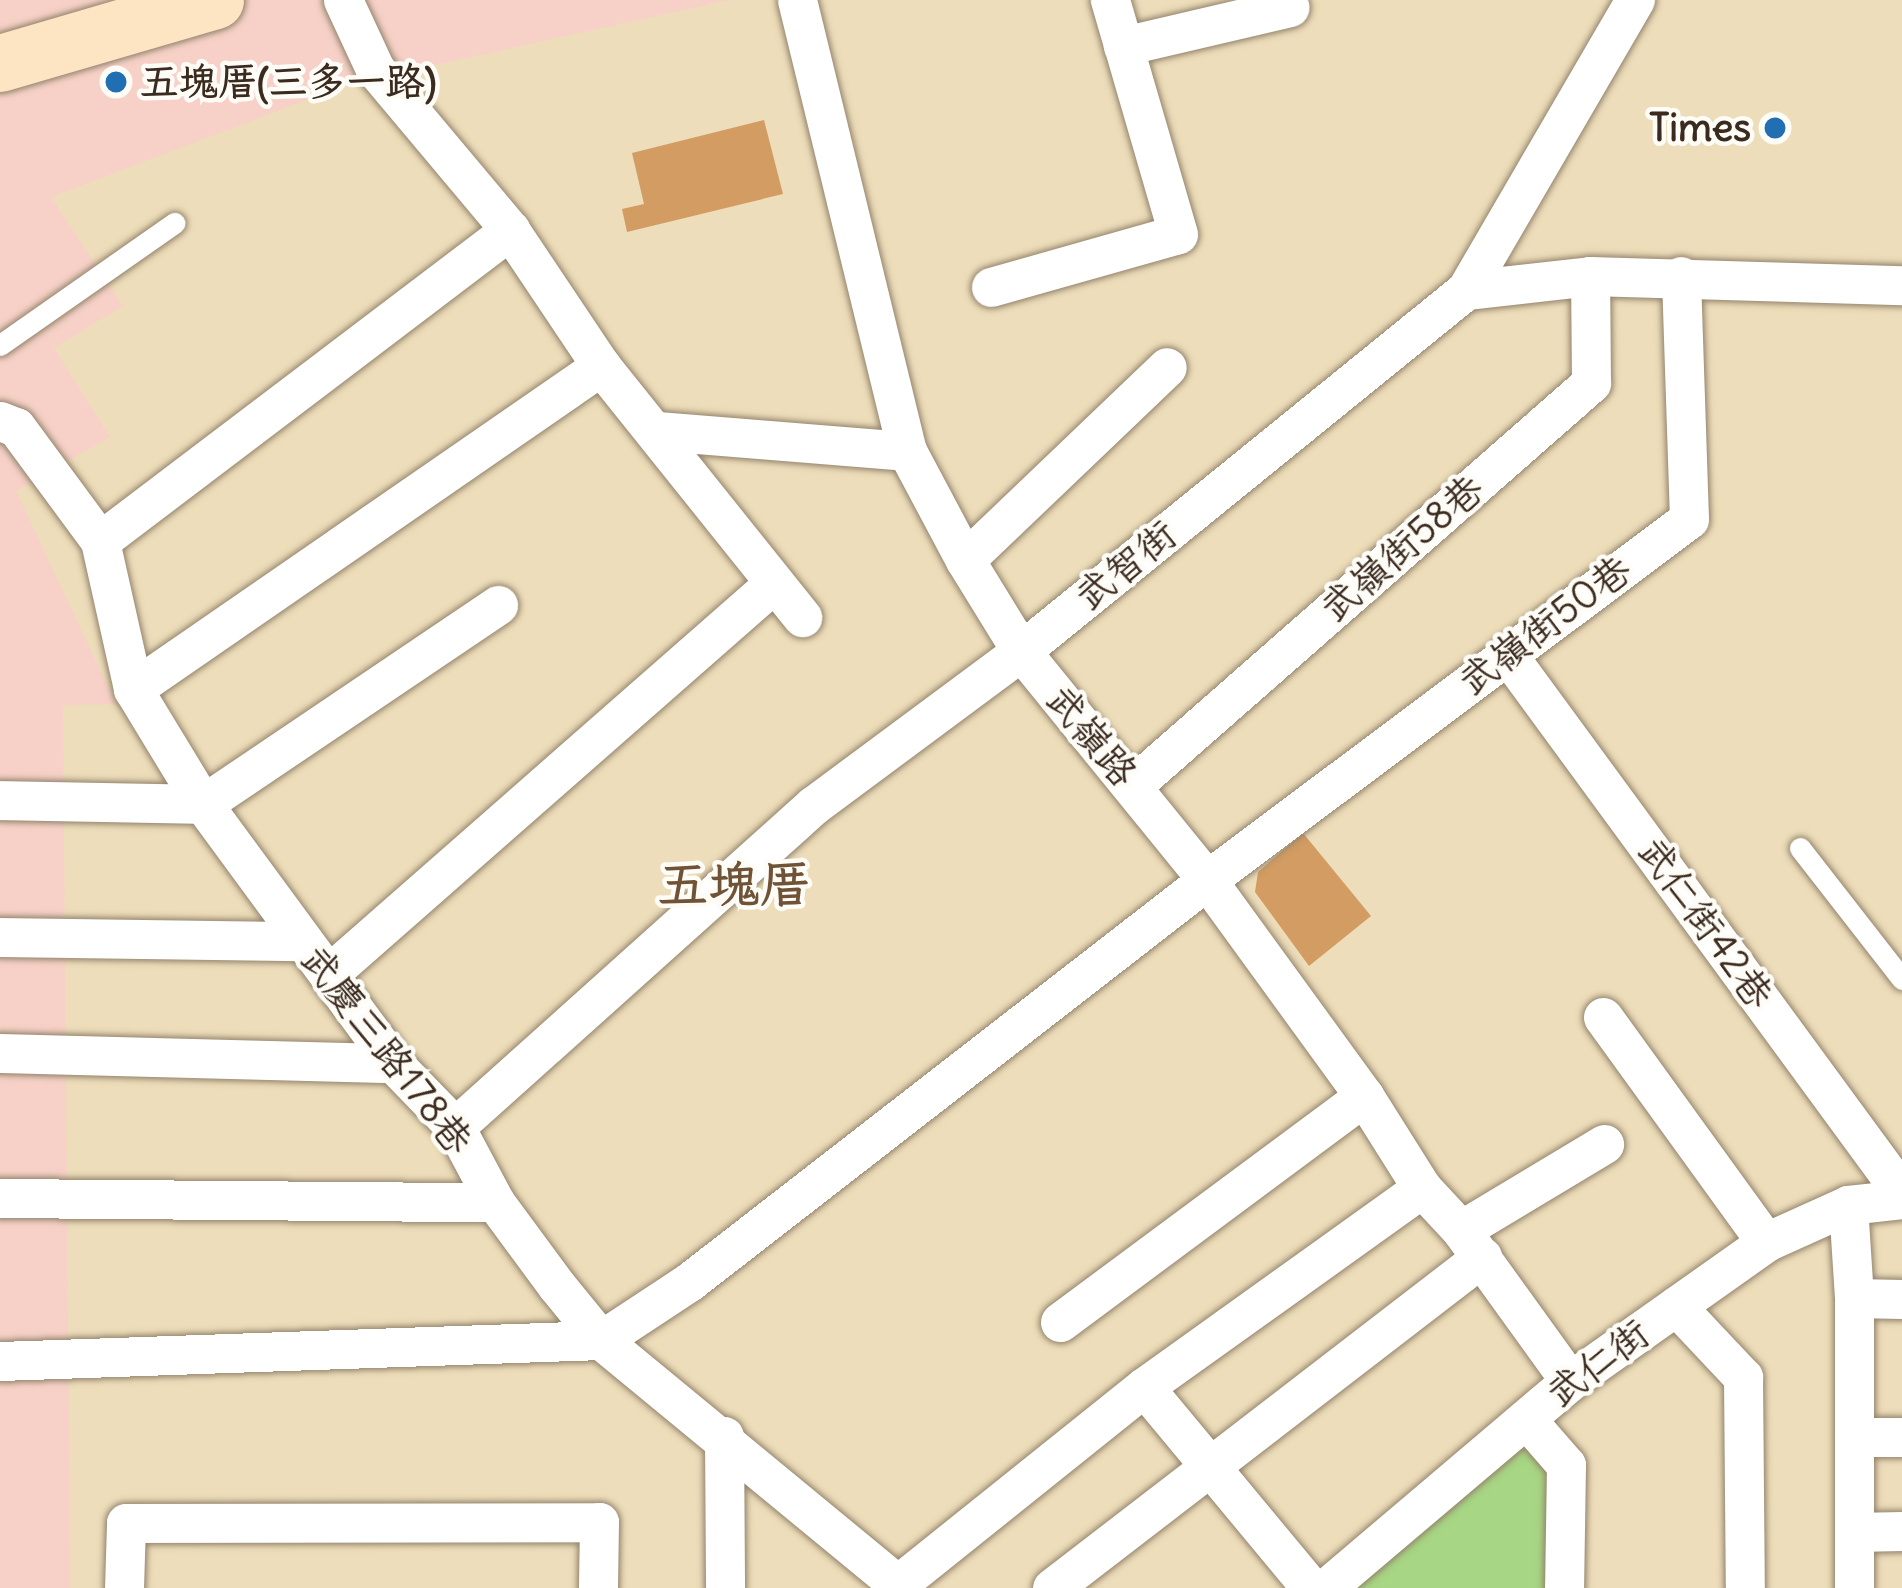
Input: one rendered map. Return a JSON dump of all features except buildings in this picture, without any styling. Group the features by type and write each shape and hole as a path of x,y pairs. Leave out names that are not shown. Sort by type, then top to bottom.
{"street":[{"path":"0,63 214,0"},
{"path":"344,0 375,69 510,230 601,366 658,431 802,617"},
{"name":"武嶺路","path":"797,0 907,451 965,560 1021,651 1208,880 1364,1096 1422,1188 1471,1244 1570,1381"},
{"path":"992,287 1178,234 1110,0"},
{"path":"1466,290 1635,0"},
{"path":"1123,46 1290,7"},
{"path":"100,541 510,230"},
{"path":"1466,290 1590,276 1902,285"},
{"name":"武嶺街58巷","path":"1132,786 1591,383 1590,276"},
{"name":"武嶺街50巷","path":"601,1340 689,1282 1208,880 1689,519 1681,276"},
{"name":"武智街","path":"455,1126 814,805 1021,651 1466,290"},
{"path":"133,689 601,366"},
{"path":"965,560 1167,367"},
{"name":"武慶三路178巷","path":"0,422 16,427 100,541 133,689 203,804 301,941 332,972 393,1063 455,1126 496,1202 601,1340 724,1436 886,1580"},
{"path":"658,431 907,451"},
{"path":"332,972 773,584"},
{"path":"0,800 203,804 498,605"},
{"name":"武仁街42巷","path":"1507,654 1902,1196"},
{"path":"0,937 301,941"},
{"path":"1603,1017 1766,1242"},
{"path":"0,1052 393,1063"},
{"path":"1060,1322 1364,1096"},
{"path":"1052,1588 1210,1468 1471,1244 1604,1144"},
{"path":"886,1580 1422,1188"},
{"name":"武仁街","path":"1326,1588 1570,1381 1766,1242 1848,1205 1902,1196"},
{"path":"0,1198 496,1202"},
{"path":"1848,1205 1854,1298 1854,1588"},
{"path":"1854,1298 1902,1299"},
{"path":"1676,1306 1744,1377 1745,1588"},
{"path":"0,1360 601,1340"},
{"path":"1144,1387 1311,1588"},
{"path":"1526,1419 1566,1465 1564,1588"},
{"path":"724,1436 725,1588"},
{"path":"1854,1437 1902,1437"},
{"path":"124,1588 126,1522 599,1522 598,1588"},
{"path":"1854,1532 1902,1531"}],"lane":[{"path":"0,345 174,224"},
{"path":"1800,848 1902,979"}],"shaded area":[{"path":"0,0 729,0 349,84 51,197 123,306 54,348 110,437 16,491 116,704 63,705 70,1588 0,1588"}],"green space":[{"path":"1537,1448 1551,1469 1546,1588 1355,1588 1515,1450"}],"place":[{"name":"五塊厝(三多一路)","path":"116,82"},
{"name":"Times","path":"1775,128"}],"district":[{"name":"五塊厝","path":"734,884"}]}
